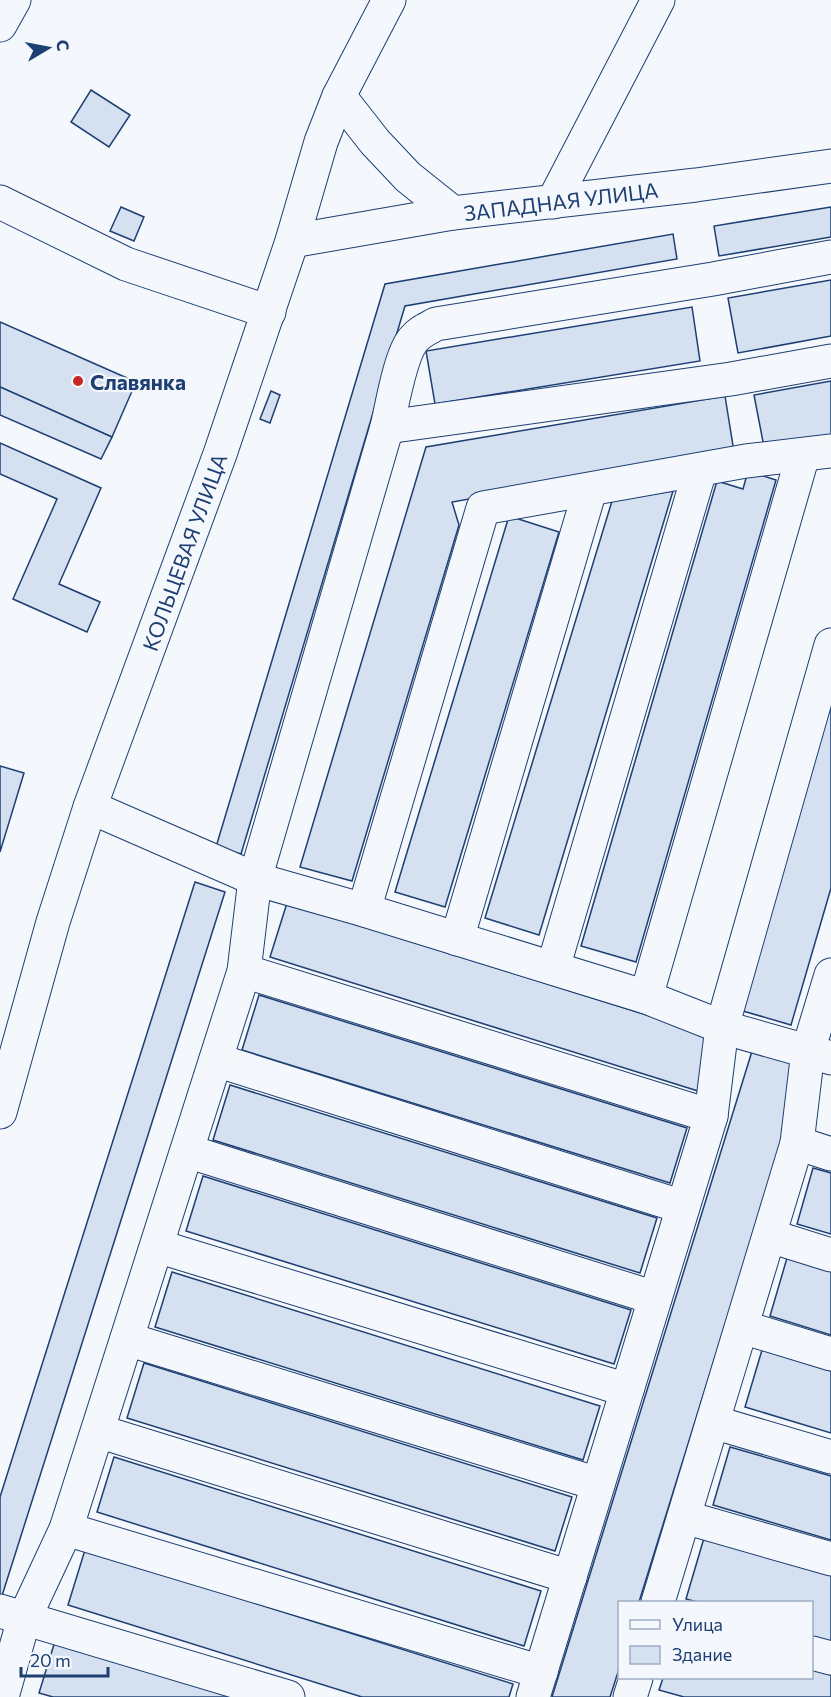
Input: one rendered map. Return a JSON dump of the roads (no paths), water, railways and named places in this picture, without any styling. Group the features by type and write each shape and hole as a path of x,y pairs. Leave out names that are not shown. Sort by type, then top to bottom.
{"street":[{"path":"0,25 14,0"},
{"name":"КОЛЬЦЕВАЯ УЛИЦА","path":"0,1112 52,922 90,807 192,535 269,312 321,142 339,96 388,0"},
{"path":"553,202 658,0"},
{"path":"339,96 375,142 408,177 453,213"},
{"name":"ЗАПАДНАЯ УЛИЦА","path":"292,241 453,213 696,185 831,166"},
{"path":"3,201 126,264 269,312"},
{"path":"2,1697 12,1615 66,1529 244,971 255,879 387,427 405,355 412,341 423,331 436,324 831,258"},
{"path":"387,427 731,379 831,361"},
{"path":"364,910 483,508 746,461 817,453 646,997"},
{"path":"553,968 700,470"},
{"path":"457,939 590,489"},
{"path":"66,1529 537,1684 711,1116 722,1027 831,645"},
{"path":"90,807 255,879 364,910 646,997 722,1027 820,1054"},
{"path":"244,971 711,1116"},
{"path":"658,1601 797,1143 820,1054 831,975"},
{"path":"216,1060 683,1207"},
{"path":"797,1143 831,1154"},
{"path":"187,1151 655,1298"},
{"path":"770,1236 831,1255"},
{"path":"157,1246 627,1390"},
{"path":"742,1327 831,1354"},
{"path":"127,1339 598,1484"},
{"path":"713,1422 831,1457"},
{"path":"98,1431 570,1577"},
{"path":"684,1517 831,1559"},
{"path":"12,1615 288,1697"},
{"path":"813,1653 831,1658"},
{"path":"630,1697 635,1679"}],"place":[{"name":"Славянка","path":"78,381"}]}
